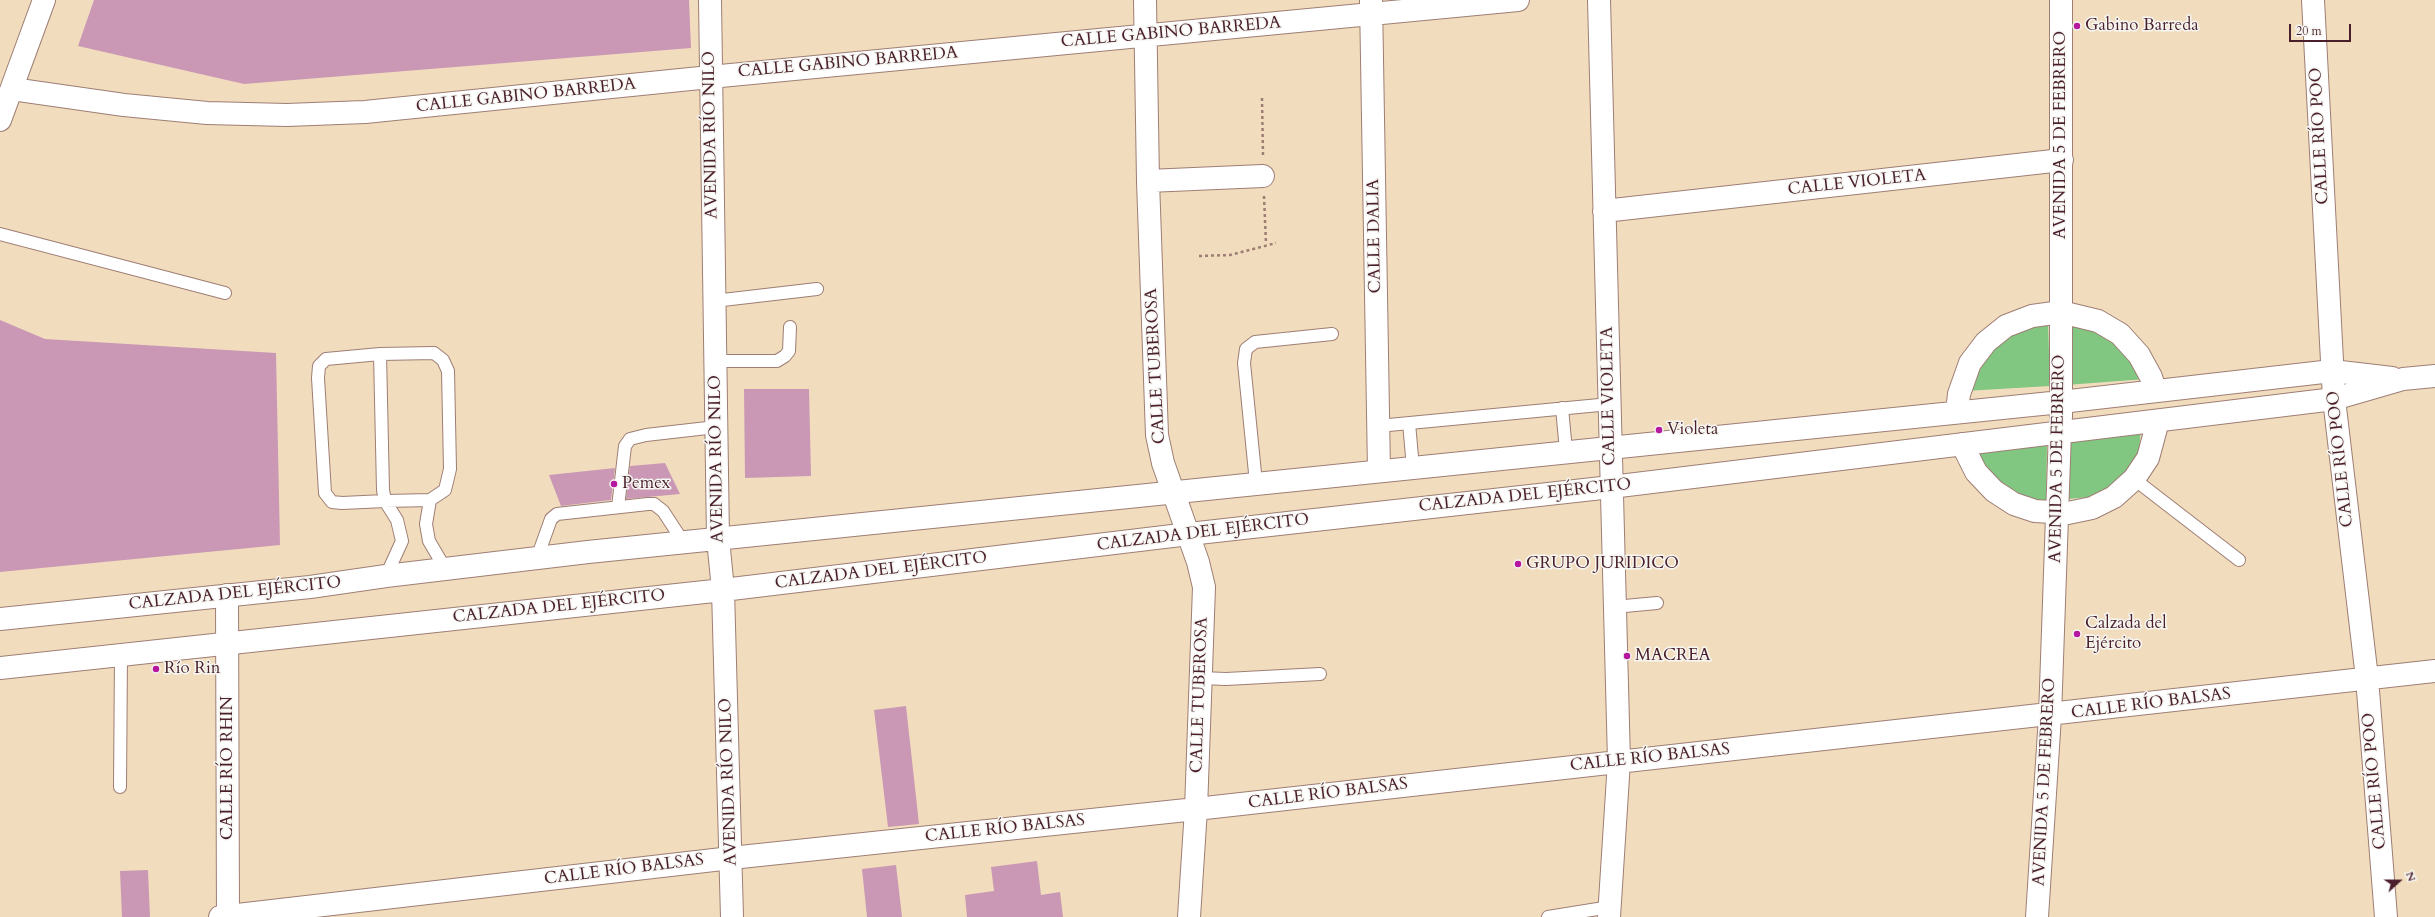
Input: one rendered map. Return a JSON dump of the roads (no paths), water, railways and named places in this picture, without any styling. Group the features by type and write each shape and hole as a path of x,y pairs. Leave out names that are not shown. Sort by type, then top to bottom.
{"street":[{"path":"0,120 44,0"},
{"name":"AVENIDA RÍO NILO","path":"710,0 718,539 723,590 732,917"},
{"name":"CALLE TUBEROSA","path":"1145,0 1148,181 1157,435 1172,491 1189,534 1204,586 1196,809 1189,917"},
{"name":"CALLE GABINO BARREDA","path":"12,89 124,106 207,113 287,115 365,112 1146,35 1372,7 1518,0"},
{"name":"CALLE VIOLETA","path":"1599,0 1618,761 1609,912"},
{"name":"AVENIDA 5 DE FEBRERO","path":"2037,917 2050,716 2061,402 2061,0"},
{"name":"CALLE RÍO POO","path":"2313,0 2334,399 2367,678 2386,917"},
{"name":"CALLE DALIA","path":"1372,7 1379,472"},
{"name":"CALLE VIOLETA","path":"1604,211 2062,160"},
{"path":"1148,181 1263,176"},
{"path":"1957,412 1959,394 1970,363 1986,342 2006,326 2032,316 2061,312 2098,321 2120,334 2139,355 2151,377 2155,390"},
{"name":"CALZADA DEL EJÉRCITO","path":"0,619 310,587 386,576 537,558 1172,491 1379,472 1566,451 2061,402 2155,390 2332,371 2403,379"},
{"name":"CALZADA DEL EJÉRCITO","path":"0,668 723,590 1189,534 1611,487 2060,431 2158,421 2334,399 2403,379 2435,376"},
{"path":"1962,444 1976,472 1994,491 2014,504 2028,509 2057,514 2092,508 2114,497 2134,479 2148,458 2158,421"},
{"name":"CALLE RÍO RHIN","path":"226,917 227,595"},
{"name":"CALLE RÍO BALSAS","path":"226,917 731,858 1196,809 1618,761 2050,716 2435,671"}],"lane":[{"path":"0,234 225,293"},
{"path":"714,301 818,289"},
{"path":"715,362 776,361 785,356 789,351 790,327"},
{"path":"1256,483 1244,363 1246,349 1255,342 1332,334"},
{"path":"434,353 443,360 448,371 450,469 445,490 430,500 332,502 325,492 318,378 319,366 326,359 380,354 434,353"},
{"path":"380,354 385,501 397,520 402,541 386,576"},
{"path":"1378,426 1610,404"},
{"path":"1562,408 1566,451"},
{"path":"1409,423 1413,468"},
{"path":"618,507 625,446 630,439 646,435 716,427"},
{"path":"2134,479 2239,560"},
{"path":"430,500 426,524 429,541 446,570"},
{"path":"537,558 551,519 557,514 618,507 648,504 659,507 684,543"},
{"path":"1614,607 1657,603"},
{"path":"120,787 121,654"},
{"path":"1200,678 1226,679 1320,674"},
{"path":"1548,917 1609,912"}],"place":[{"name":"Gabino Barreda","path":"2077,26"},
{"name":"Violeta","path":"1659,430"},
{"name":"Pemex","path":"614,484"},
{"name":"GRUPO JURIDICO","path":"1518,564"},
{"name":"Calzada del Ejército","path":"2077,634"},
{"name":"MACREA","path":"1627,656"},
{"name":"Río Rin","path":"156,669"}]}
